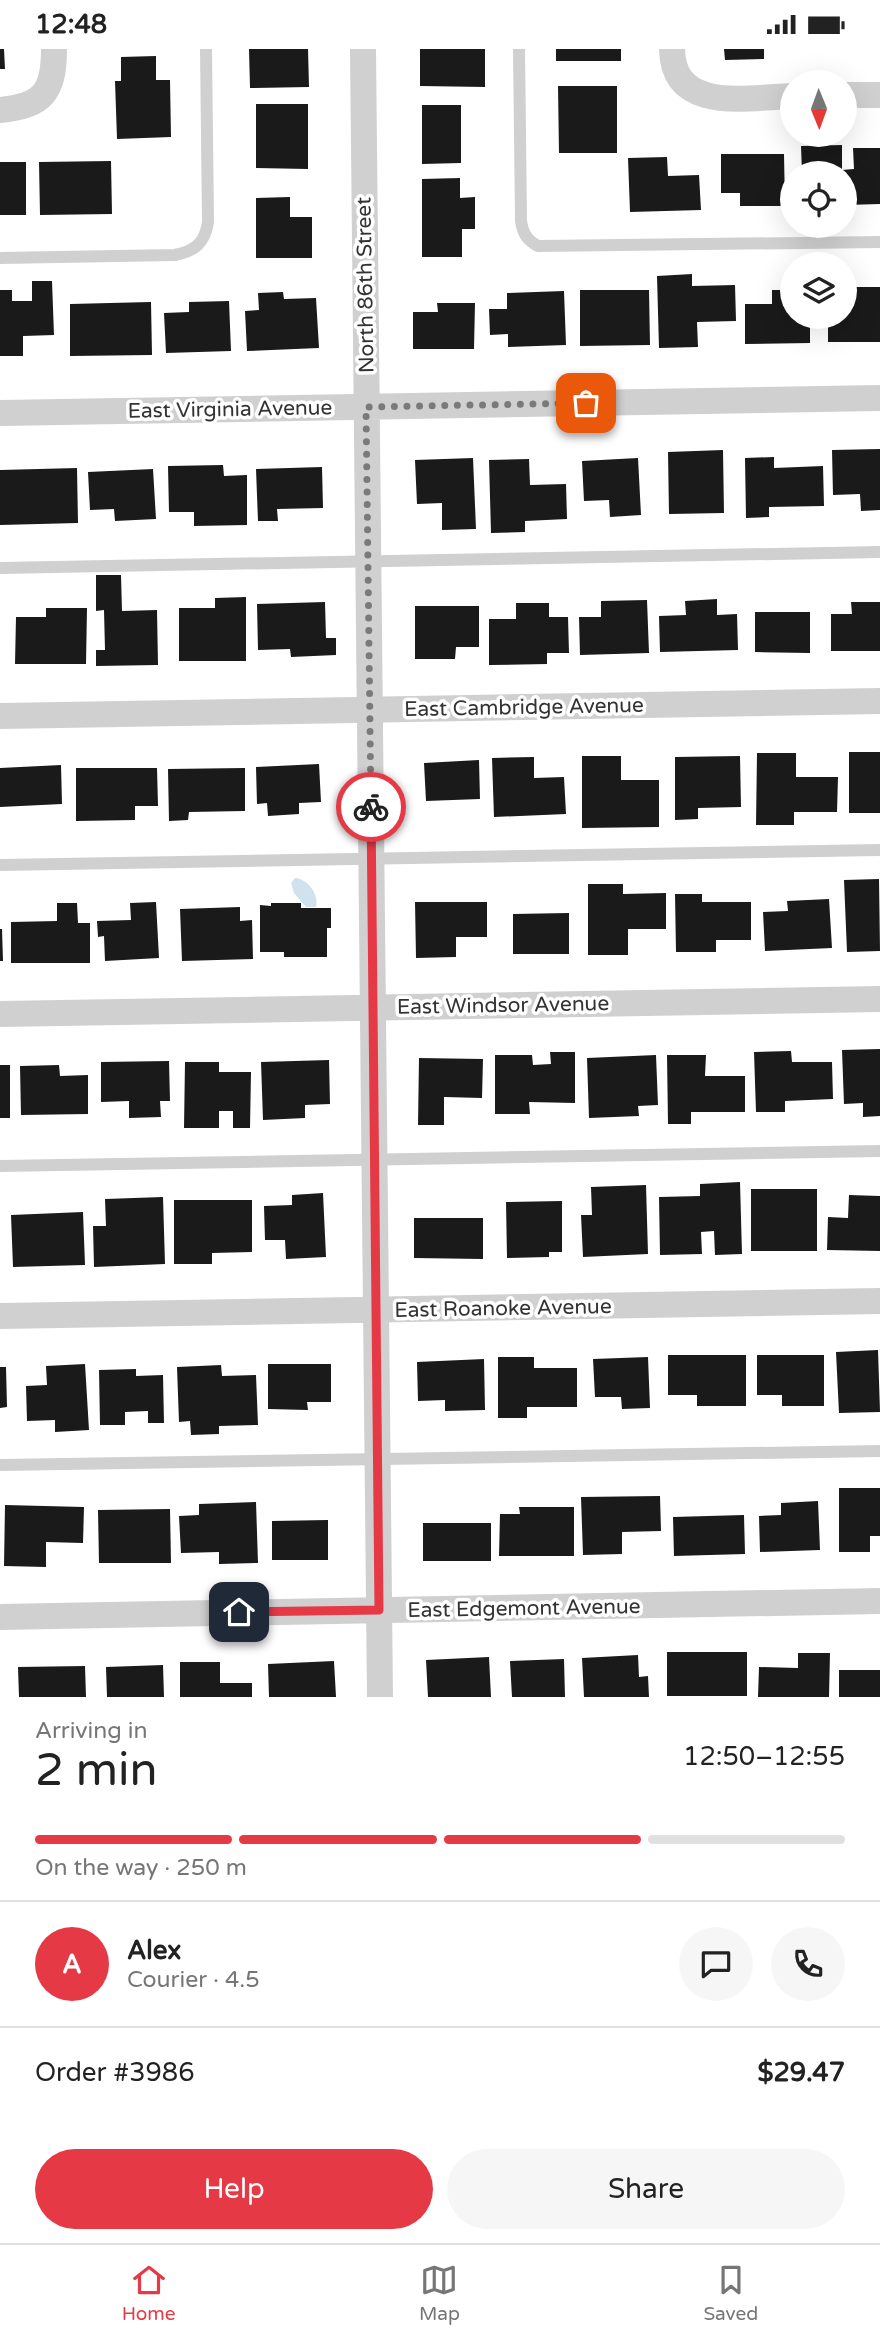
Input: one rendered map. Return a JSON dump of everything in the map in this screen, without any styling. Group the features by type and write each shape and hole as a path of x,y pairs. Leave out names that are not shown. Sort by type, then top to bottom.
{"street":[{"path":"0,110 29,106 41,97 53,72 54,49"},
{"name":"North 86th Street","path":"363,49 380,1697"},
{"path":"672,49 674,67 685,86 706,96 780,96"},
{"path":"858,95 880,95"},
{"name":"East Virginia Avenue","path":"0,413 880,398"},
{"name":"East Cambridge Avenue","path":"0,716 880,701"},
{"name":"East Windsor Avenue","path":"0,1014 880,999"},
{"name":"East Roanoke Avenue","path":"0,1316 880,1301"},
{"name":"East Edgemont Avenue","path":"0,1617 880,1601"}],"lane":[{"path":"0,258 175,255 190,252 199,245 206,235 208,222 206,49"},
{"path":"519,49 521,221 522,231 528,241 538,246 880,242"},
{"path":"0,568 880,552"},
{"path":"0,865 880,851"},
{"path":"0,1166 880,1151"},
{"path":"0,1465 880,1451"}],"water":[{"path":"295,878 312,888 316,907 306,907 294,893 291,883"}],"building":[{"path":"0,49 4,49 5,69 0,69"},
{"path":"249,49 308,49 309,87 250,88"},
{"path":"420,49 485,49 485,87 420,86"},
{"path":"556,49 621,49 621,61 556,61"},
{"path":"724,49 764,49 764,59 725,60"},
{"path":"156,56 156,80 170,80 171,137 117,139 115,81 121,81 121,57"},
{"path":"558,86 617,86 617,153 559,153"},
{"path":"256,104 308,104 308,169 256,168"},
{"path":"422,105 461,105 461,163 422,164"},
{"path":"801,147 842,147 842,161 802,161"},
{"path":"853,148 880,148 880,204 857,205 857,161 854,161"},
{"path":"721,154 784,154 784,161 780,161 780,206 740,206 740,193 721,193"},
{"path":"667,157 668,176 699,175 701,210 630,212 628,158"},
{"path":"111,161 112,214 40,215 39,162"},
{"path":"0,162 26,162 26,215 0,215"},
{"path":"460,178 460,198 475,197 475,229 462,229 462,257 422,257 422,179"},
{"path":"290,197 290,217 312,217 312,258 256,258 256,198"},
{"path":"692,274 692,286 735,285 736,321 697,322 698,347 659,348 657,276"},
{"path":"32,281 52,281 54,335 23,336 23,356 0,356 0,290 12,290 12,301 32,301"},
{"path":"857,287 880,287 880,342 828,342 828,329 857,329"},
{"path":"580,290 649,290 650,345 580,346"},
{"path":"772,290 780,290 780,329 810,329 810,343 745,344 745,304 772,304"},
{"path":"564,291 566,345 508,347 508,334 490,335 489,309 507,309 507,293"},
{"path":"283,292 284,299 316,298 319,348 247,351 245,311 259,310 258,293"},
{"path":"229,301 231,351 166,353 164,313 189,312 189,302"},
{"path":"151,302 152,355 70,356 70,304"},
{"path":"437,303 475,303 474,349 413,349 413,312 438,312"},
{"path":"880,449 880,510 861,511 860,494 833,495 832,450"},
{"path":"723,450 724,513 669,514 668,452"},
{"path":"774,457 774,468 823,466 824,506 769,507 769,517 746,518 745,458"},
{"path":"473,458 476,529 442,530 442,503 417,504 415,460"},
{"path":"638,458 641,515 610,517 609,500 584,501 582,461"},
{"path":"529,459 530,485 566,484 567,519 525,521 525,532 491,533 489,460"},
{"path":"223,465 224,476 247,475 247,525 194,526 194,512 169,512 168,466"},
{"path":"322,467 323,508 277,509 278,521 258,521 256,469"},
{"path":"77,468 78,523 0,525 0,470"},
{"path":"153,469 156,519 115,521 114,509 90,510 88,472"},
{"path":"96,575 121,575 122,611 157,610 158,665 96,666 96,650 105,650 104,610 96,611"},
{"path":"246,597 246,661 179,661 179,608 215,608 215,598"},
{"path":"717,599 717,615 737,614 738,650 660,652 659,616 686,615 685,601"},
{"path":"647,600 649,653 580,655 579,617 601,617 601,601"},
{"path":"325,602 326,638 336,638 336,655 291,657 290,649 258,650 257,604"},
{"path":"851,602 880,602 880,651 831,651 831,614 852,614"},
{"path":"516,603 549,603 549,617 568,617 569,653 547,653 547,664 489,665 489,619 516,619"},
{"path":"415,606 479,606 479,647 456,647 455,659 415,659"},
{"path":"46,608 87,608 86,664 15,664 16,617 46,617"},
{"path":"755,612 810,612 810,653 755,652"},
{"path":"849,752 880,752 880,813 849,813"},
{"path":"757,753 796,753 796,777 838,777 837,812 794,812 794,825 756,825"},
{"path":"582,756 621,756 621,780 659,780 659,827 582,828"},
{"path":"740,756 741,807 698,808 698,819 675,820 675,757"},
{"path":"534,757 534,778 564,777 566,814 494,817 492,758"},
{"path":"479,760 480,799 426,801 424,763"},
{"path":"319,764 321,802 299,803 299,814 268,816 267,803 257,804 256,767"},
{"path":"61,765 62,804 0,807 0,768"},
{"path":"76,768 157,768 158,806 135,806 135,820 76,821"},
{"path":"245,768 245,811 189,812 188,820 169,821 168,769"},
{"path":"879,879 880,951 847,952 844,880"},
{"path":"588,884 623,884 623,894 666,893 666,929 628,929 628,955 588,955"},
{"path":"675,894 702,894 702,902 751,902 751,940 716,940 716,952 676,952"},
{"path":"829,899 832,948 765,951 763,912 788,911 787,901"},
{"path":"156,902 159,958 105,961 104,936 98,937 97,921 131,920 130,903"},
{"path":"415,902 487,902 487,937 456,937 456,957 416,958"},
{"path":"57,903 77,903 78,923 90,923 90,963 11,963 11,922 57,921"},
{"path":"271,903 301,903 301,908 331,908 331,928 327,928 327,957 284,957 284,952 260,952 260,905 271,906"},
{"path":"240,907 240,921 252,920 253,959 182,961 180,909"},
{"path":"569,913 569,954 513,954 513,914"},
{"path":"2,929 3,961 0,961"},
{"path":"880,1049 880,1116 863,1117 863,1103 844,1104 842,1050"},
{"path":"791,1051 792,1062 832,1062 833,1099 785,1101 785,1112 756,1112 754,1052"},
{"path":"550,1052 575,1052 575,1103 529,1102 530,1114 495,1114 495,1055 532,1055 533,1065 551,1064"},
{"path":"656,1055 658,1105 638,1106 639,1116 589,1118 587,1058"},
{"path":"667,1055 706,1055 705,1076 745,1076 745,1112 691,1112 691,1124 668,1124"},
{"path":"419,1058 483,1059 482,1098 444,1097 444,1125 418,1125"},
{"path":"329,1060 330,1104 305,1105 305,1118 263,1120 261,1062"},
{"path":"169,1061 170,1101 160,1101 161,1117 129,1118 129,1101 101,1102 101,1062"},
{"path":"185,1062 219,1062 219,1072 251,1072 250,1128 233,1128 233,1111 219,1111 219,1128 184,1128"},
{"path":"0,1065 10,1065 10,1118 0,1118"},
{"path":"59,1065 60,1076 88,1075 88,1114 21,1115 20,1066"},
{"path":"740,1182 742,1254 715,1255 714,1231 701,1232 702,1254 660,1255 659,1197 700,1196 700,1184"},
{"path":"646,1185 648,1254 583,1257 581,1215 592,1215 591,1187"},
{"path":"751,1189 817,1189 817,1251 751,1251"},
{"path":"323,1193 326,1257 286,1259 285,1240 265,1240 264,1206 292,1205 292,1195"},
{"path":"849,1195 880,1196 880,1251 827,1250 828,1217 848,1218"},
{"path":"163,1197 165,1264 94,1267 93,1226 106,1226 105,1199"},
{"path":"174,1200 252,1200 252,1252 212,1253 212,1264 174,1264"},
{"path":"562,1201 562,1252 549,1252 549,1257 507,1258 506,1202"},
{"path":"83,1212 85,1265 13,1267 11,1215"},
{"path":"414,1218 483,1218 483,1259 414,1258"},
{"path":"878,1350 880,1412 839,1413 836,1352"},
{"path":"668,1355 746,1355 746,1406 697,1406 697,1395 668,1395"},
{"path":"757,1355 824,1355 824,1406 782,1406 782,1395 757,1395"},
{"path":"498,1357 534,1357 534,1368 577,1368 577,1407 527,1407 527,1418 498,1418"},
{"path":"648,1357 650,1408 622,1409 621,1397 595,1397 593,1359"},
{"path":"484,1359 485,1410 445,1411 445,1400 418,1401 417,1362"},
{"path":"85,1364 89,1430 55,1432 55,1420 27,1421 26,1386 47,1385 46,1366"},
{"path":"268,1364 331,1364 331,1402 307,1402 308,1410 268,1409"},
{"path":"221,1365 222,1376 256,1375 258,1425 219,1426 219,1434 191,1435 190,1421 179,1422 177,1367"},
{"path":"0,1367 6,1367 7,1407 0,1408"},
{"path":"136,1369 136,1376 163,1375 164,1423 148,1423 148,1411 125,1412 125,1425 100,1425 99,1370"},
{"path":"839,1488 880,1488 880,1536 870,1536 870,1552 839,1552"},
{"path":"660,1496 661,1531 622,1532 622,1554 583,1555 581,1497"},
{"path":"818,1501 820,1550 760,1552 759,1516 781,1515 781,1503"},
{"path":"256,1502 258,1563 219,1564 219,1552 181,1553 179,1516 199,1515 199,1504"},
{"path":"5,1505 84,1507 83,1543 46,1542 46,1567 4,1566"},
{"path":"519,1507 574,1507 574,1556 499,1556 500,1514 520,1514"},
{"path":"170,1509 171,1563 99,1563 98,1510"},
{"path":"744,1515 745,1554 674,1556 673,1517"},
{"path":"328,1520 328,1560 272,1560 272,1521"},
{"path":"423,1523 491,1523 491,1561 423,1561"},
{"path":"667,1652 747,1652 747,1696 667,1696"},
{"path":"798,1653 830,1653 829,1697 758,1697 759,1667 798,1668"},
{"path":"638,1655 639,1677 648,1676 649,1697 584,1697 582,1658"},
{"path":"489,1657 491,1697 428,1697 426,1660"},
{"path":"564,1659 565,1697 512,1697 510,1661"},
{"path":"334,1661 336,1697 269,1697 268,1664"},
{"path":"180,1662 220,1662 220,1683 252,1683 252,1697 180,1697"},
{"path":"163,1665 164,1697 107,1697 106,1667"},
{"path":"85,1666 86,1697 19,1697 18,1667"},
{"path":"839,1670 880,1670 880,1697 839,1697"}],"way so far":[{"path":"371,807 366,407 586,403"}],"route":[{"path":"239,1612 379,1610 371,807"}]}
